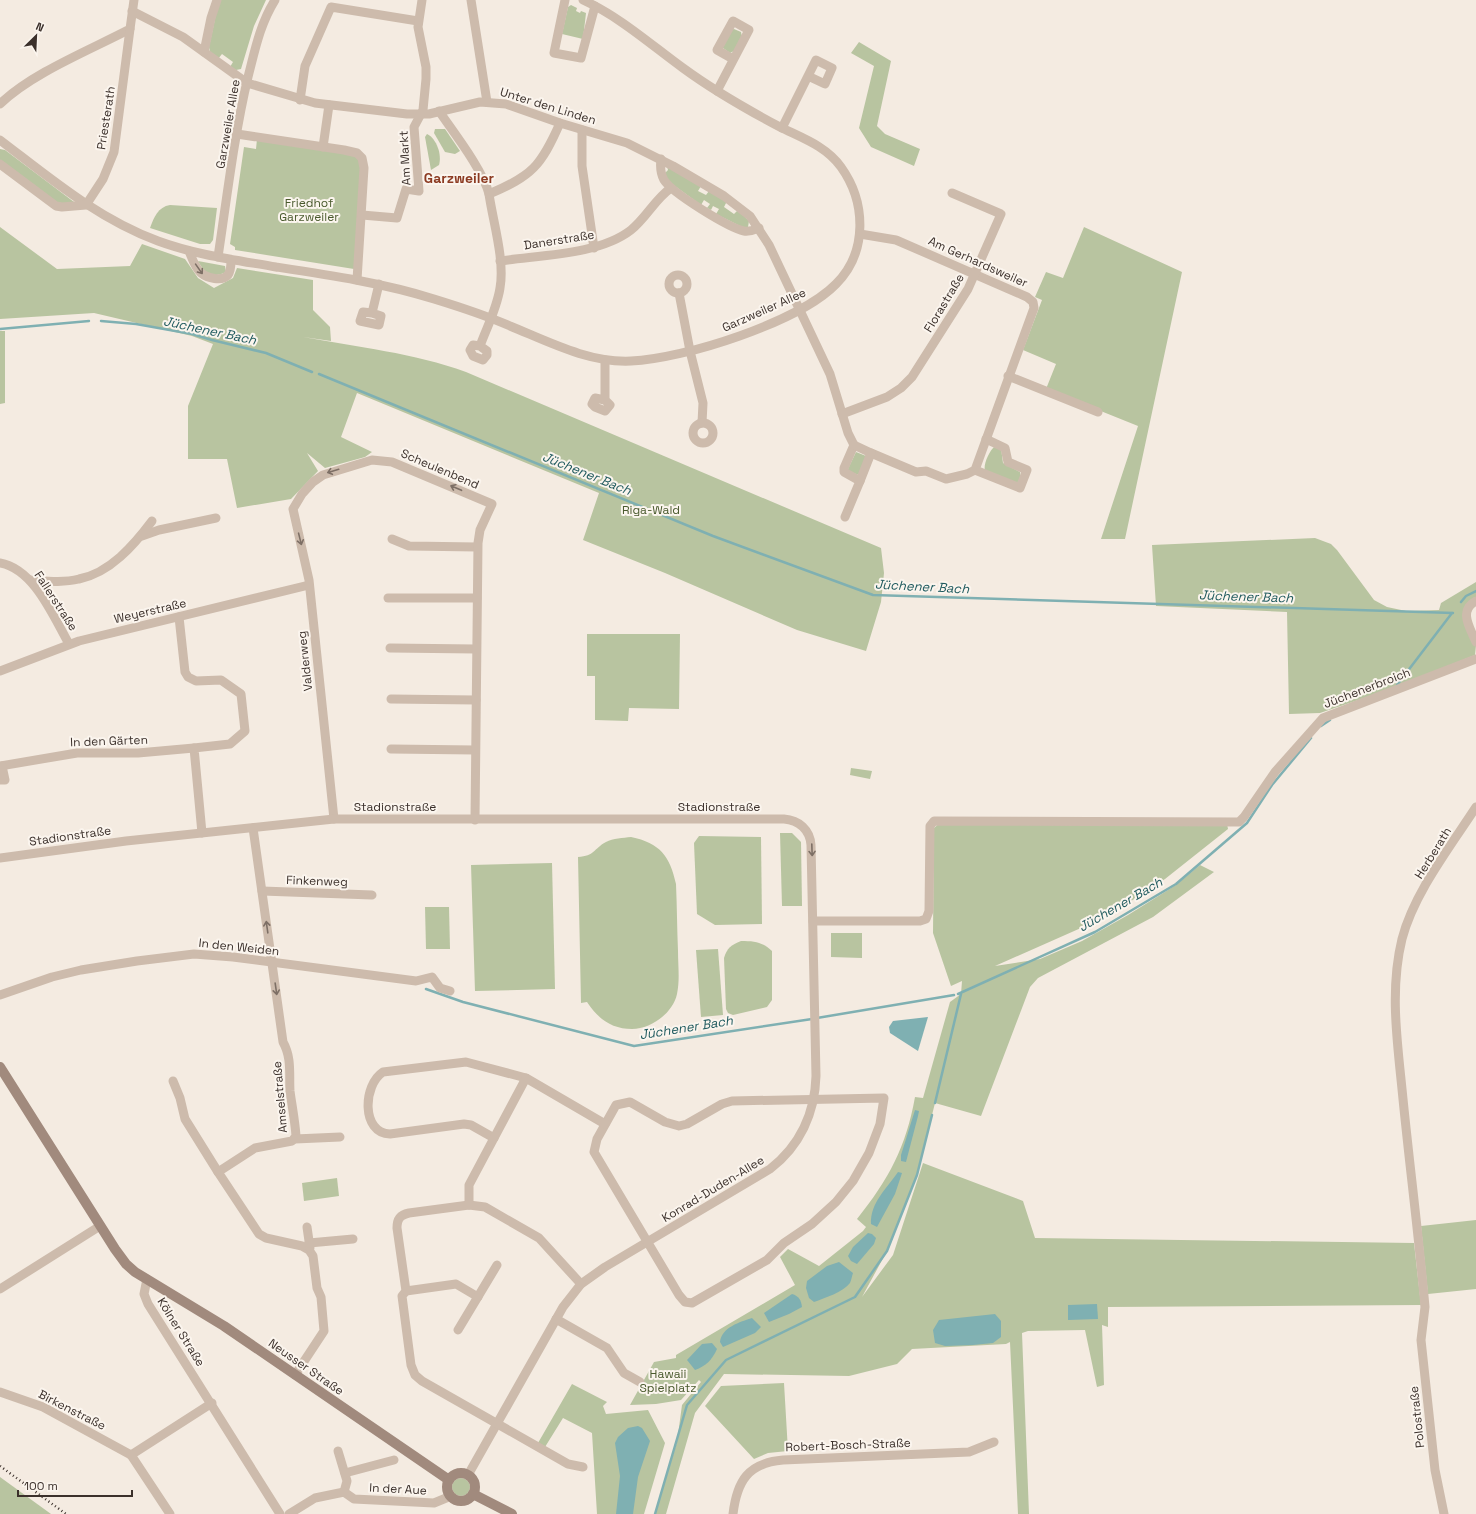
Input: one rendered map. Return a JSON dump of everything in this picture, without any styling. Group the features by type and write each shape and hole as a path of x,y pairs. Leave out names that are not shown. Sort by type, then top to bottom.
{"main road":[{"path":"1,1070 100,1226 126,1264 146,1279"},
{"name":"Neusser Straße","path":"146,1279 205,1314 449,1480"},
{"path":"455,1474 468,1474 474,1482 473,1494 463,1501 456,1500 451,1496 447,1487 449,1480 455,1474"},
{"path":"473,1494 512,1514"}],"street":[{"name":"Priesterath","path":"86,205 103,179 114,152 134,0"},
{"path":"204,52 211,18 217,0"},
{"name":"Garzweiler Allee","path":"218,257 237,134 247,83 261,29 275,0"},
{"name":"Am Markt","path":"362,215 396,218 406,189 419,191 414,127 421,114 425,98 426,71 418,21 422,0"},
{"path":"471,0 487,102"},
{"path":"564,0 554,53 581,58 599,5"},
{"name":"Garzweiler Allee","path":"0,140 86,205 137,232 189,251 231,260 358,280 427,296 491,318 572,351 605,360 641,361 690,351 746,333 799,309 828,292 840,280 853,259 860,234 858,200 851,182 841,166 818,146 782,128 717,91 599,5 582,0"},
{"path":"300,100 305,66 331,8 418,21"},
{"path":"132,11 166,27 247,83"},
{"path":"0,104 14,92 35,78 130,30"},
{"path":"717,91 733,59"},
{"path":"782,128 808,76"},
{"name":"Unter den Linden","path":"247,83 300,100 371,111 421,114 487,102 514,106 560,124 622,141 661,160 734,202 746,212 759,228 799,309"},
{"path":"323,147 329,105"},
{"path":"440,111 482,178 489,194 500,261 500,289 480,346"},
{"path":"489,194 516,182 529,172 546,153 560,124"},
{"path":"582,130 582,166 594,248"},
{"path":"237,134 353,152 360,155 364,164 358,280"},
{"path":"661,160 661,174 671,188 734,227 747,231 759,228"},
{"name":"Garzweiler Allee","path":"0,164 56,206 86,205"},
{"name":"Danerstraße","path":"500,261 594,248 618,239 633,228 671,188"},
{"name":"Florastraße","path":"842,414 888,397 909,381 965,294 976,273 1001,214 952,193"},
{"name":"Am Gerhardsweiler","path":"860,234 893,239 976,273 1027,297 1034,305 1032,317 1008,376 975,470"},
{"path":"189,251 200,272 213,278 223,278 228,275 231,260"},
{"path":"372,314 379,284"},
{"path":"679,293 690,351 703,403 702,424"},
{"path":"799,309 830,374 848,433 854,445 916,472 926,471 946,479 967,474 975,470 1020,488 1027,470 1009,463 1005,448 986,439"},
{"path":"605,360 605,400"},
{"path":"1008,376 1098,412"},
{"path":"854,445 844,470 845,474 860,481"},
{"path":"845,516 871,453"},
{"name":"Scheulenbend","path":"296,502 319,476 365,462 380,460 392,462 492,504 480,530 477,547"},
{"name":"Valderweg","path":"296,502 293,512 310,585 334,820"},
{"path":"141,537 159,530 216,518"},
{"path":"30,580 63,581 79,579 92,575 116,560 141,537 152,521"},
{"path":"392,539 409,546 477,547 475,820"},
{"name":"Fallerstraße","path":"0,562 20,570 30,580 69,644"},
{"name":"Weyerstraße","path":"0,671 69,644 310,585"},
{"path":"388,598 477,598"},
{"path":"1476,601 1469,605 1466,612 1476,642"},
{"name":"In den Gärten","path":"0,780 4,780 1,766 77,753 138,754 230,744 245,731 241,694 221,680 196,681 188,677 186,672 179,617"},
{"path":"390,648 476,649"},
{"name":"Jüchenerbroich","path":"813,921 920,921 926,919 929,911 930,826 932,823 938,821 1240,821 1275,772 1323,718 1476,659"},
{"path":"391,699 476,700"},
{"path":"194,748 202,833"},
{"path":"391,749 475,750"},
{"name":"Herberath","path":"1424,1317 1425,1303 1395,1008 1397,975 1400,948 1412,913 1440,863 1476,807"},
{"name":"Stadionstraße","path":"0,858 126,841 334,820 791,820"},
{"name":"Konrad-Duden-Allee","path":"468,1474 566,1302 581,1284 605,1267 777,1164 803,1131 814,1100 816,1084 816,1024 810,838 803,827 791,820"},
{"name":"Amselstraße","path":"218,1172 257,1147 289,1142 295,1139 296,1132 290,1091 291,1074 287,1050 283,1042 253,828"},
{"name":"Finkenweg","path":"262,891 372,895"},
{"name":"In den Weiden","path":"0,995 72,972 166,957 205,954 416,981 432,978 440,988 450,991"},
{"path":"494,1138 471,1125 464,1124 390,1134 381,1132 375,1128 371,1122 368,1099 369,1091 377,1077 383,1072 457,1062 471,1063 526,1078 605,1124"},
{"path":"469,1205 469,1185 526,1078"},
{"path":"173,1081 180,1098 185,1119 259,1234 266,1238 310,1247 353,1239"},
{"path":"884,1098 878,1130 860,1170 845,1192 822,1216 784,1243 764,1262 692,1303 685,1302 680,1297 595,1155 595,1142 616,1105 630,1102 668,1124 679,1126 687,1124 727,1102 814,1100 884,1098"},
{"path":"295,1139 340,1137"},
{"path":"406,1291 397,1228 400,1217 409,1213 469,1205 486,1207 537,1236 581,1284"},
{"path":"0,1289 100,1226"},
{"path":"295,1375 324,1331 320,1295 307,1227"},
{"path":"458,1330 497,1265"},
{"name":"Kölner Straße","path":"146,1279 144,1288 145,1299 212,1403 280,1514"},
{"path":"478,1297 456,1284 406,1291 402,1296 411,1365 416,1375 422,1381 568,1464 583,1467"},
{"name":"Polostraße","path":"1424,1317 1421,1340 1435,1470 1444,1514"},
{"path":"556,1319 607,1348 624,1373 640,1382"},
{"name":"Birkenstraße","path":"0,1392 43,1407 131,1455 170,1514"},
{"path":"131,1455 212,1403"},
{"name":"Robert-Bosch-Straße","path":"733,1514 740,1483 752,1470 766,1462 970,1452 994,1442"},
{"path":"289,1514 315,1498 344,1492 347,1481 338,1451"},
{"name":"In der Aue","path":"345,1473 394,1460"},
{"name":"In der Aue","path":"344,1492 354,1499 434,1504 451,1496"}],"green space":[{"path":"219,0 266,0 254,26 241,69 236,70 230,67 233,62 222,54 218,59 210,52 209,47"},
{"path":"571,5 577,8 576,11 586,13 583,39 562,34 568,7"},
{"path":"734,29 741,32 742,37 734,51 730,53 723,48 722,44 731,30"},
{"path":"859,42 891,61 877,126 885,134 920,149 914,166 871,147 859,128 874,66 851,53"},
{"path":"435,129 445,129 460,151 455,154 445,152 434,133"},
{"path":"427,134 431,136 436,143 440,157 439,165 431,170 425,137"},
{"name":"Friedhof Garzweiler","path":"257,139 353,153 361,159 354,269 235,250 235,247 230,244 244,147 256,149"},
{"path":"0,149 5,150 74,202 59,205 0,160"},
{"path":"667,166 701,186 698,191 706,195 709,191 727,201 724,207 734,214 738,210 749,221 748,227 744,228 716,214 719,209 713,206 711,210 707,208 710,204 704,200 701,205 668,181 665,173 668,170"},
{"path":"170,205 217,208 213,240 210,244 200,244 150,228 159,210"},
{"name":"Riga-Wald","path":"0,227 57,269 130,266 142,244 185,259 198,278 214,288 233,278 237,268 313,280 313,310 330,327 331,341 303,337 406,355 446,365 466,372 881,548 884,573 881,602 866,651 797,630 665,573 583,540 599,493 357,393 341,437 372,452 365,457 325,468 307,453 318,471 291,499 237,508 227,459 188,459 188,406 213,344 192,336 94,313 0,319"},
{"path":"1084,227 1182,272 1125,539 1101,539 1138,426 1046,389 1056,364 1023,350 1042,300 1035,297 1046,272 1063,278"},
{"path":"198,261 225,266 226,272 217,275 209,274 203,269"},
{"path":"0,331 5,331 5,403 0,404"},
{"path":"995,446 1001,448 1003,463 1020,472 1020,478 1017,483 985,471 987,458"},
{"path":"856,452 866,456 859,475 847,471"},
{"path":"1315,538 1331,544 1374,600 1387,607 1406,611 1439,610 1441,603 1476,582 1476,599 1466,605 1476,645 1475,655 1388,690 1320,713 1289,714 1287,612 1156,606 1152,545"},
{"path":"587,634 680,634 679,709 629,708 628,721 595,720 595,676 587,676"},
{"path":"851,768 872,771 870,779 850,775"},
{"name":"Hawaii Spielplatz","path":"940,823 1227,824 1228,829 1165,879 1108,916 995,966 1040,959 1082,941 1128,915 1176,885 1200,865 1214,872 1153,917 1038,978 1030,987 981,1116 935,1103 917,1175 887,1251 862,1297 893,1255 923,1163 1023,1201 1035,1238 1414,1243 1421,1305 1108,1307 1108,1327 1102,1325 1104,1385 1097,1387 1085,1330 1028,1331 1022,1333 1029,1514 1018,1514 1010,1342 1006,1344 912,1349 897,1364 849,1376 724,1374 695,1413 666,1514 655,1514 677,1442 682,1405 701,1382 699,1380 681,1400 656,1404 630,1405 654,1362 676,1358 676,1355 795,1285 780,1257 788,1249 819,1266 863,1231 866,1227 857,1219 878,1190 895,1162 907,1132 915,1097 923,1098 950,1002 961,994 962,981 951,986 933,933 934,828"},
{"path":"780,833 792,833 801,842 802,906 782,906"},
{"path":"699,836 761,837 762,924 715,925 697,914 694,843"},
{"path":"631,837 649,843 662,852 667,858 674,874 676,884 679,972 675,1001 666,1013 654,1023 639,1028 625,1029 606,1022 591,1008 587,1002 581,1003 578,857 591,854 609,841 618,838"},
{"path":"552,863 555,989 475,991 471,865"},
{"path":"425,907 449,907 450,949 426,949"},
{"path":"831,933 862,933 862,958 831,957"},
{"path":"741,941 758,943 772,951 772,1000 767,1007 733,1015 728,1013 726,1009 724,958 730,947"},
{"path":"718,949 723,1015 701,1017 696,950"},
{"path":"337,1178 339,1196 304,1201 302,1183"},
{"path":"1476,1220 1476,1289 1428,1294 1421,1226"},
{"path":"784,1383 788,1451 768,1453 754,1459 705,1406 721,1386"},
{"path":"572,1384 607,1402 603,1406 606,1414 648,1410 665,1443 644,1514 597,1514 592,1433 563,1418 545,1447 538,1443"},
{"path":"0,1477 51,1514 0,1514"},
{"path":"461,1478 467,1481 470,1487 467,1493 461,1496 455,1493 452,1487 455,1481"}],"water":[{"path":"928,1017 918,1051 890,1033 889,1027 893,1021"},
{"path":"915,1110 919,1111 906,1162 901,1161 901,1155"},
{"path":"898,1172 902,1173 895,1194 877,1227 871,1224 873,1209 880,1196"},
{"path":"868,1233 872,1234 876,1238 874,1244 857,1264 851,1261 848,1256 853,1247"},
{"path":"839,1262 853,1273 850,1283 838,1292 814,1302 809,1298 806,1288 807,1281 827,1266"},
{"path":"792,1294 799,1299 802,1307 769,1322 764,1313"},
{"path":"1097,1304 1098,1319 1068,1320 1068,1305"},
{"path":"995,1314 1001,1321 1001,1337 993,1343 945,1346 935,1343 933,1330 939,1320"},
{"path":"752,1318 761,1327 755,1333 723,1347 720,1342 724,1332 742,1321"},
{"path":"712,1343 717,1349 713,1356 702,1367 695,1370 687,1360 702,1344"},
{"path":"638,1426 642,1428 650,1441 638,1477 633,1514 616,1514 620,1476 615,1443 618,1437 628,1428"}],"waterway":[{"name":"Jüchener Bach","path":"0,329 89,321"},
{"name":"Jüchener Bach","path":"101,321 136,324 192,334 266,353 312,372"},
{"name":"Jüchener Bach","path":"319,374 713,536 873,595 1453,613"},
{"name":"Jüchener Bach","path":"1461,602 1466,596 1476,591"},
{"name":"Jüchener Bach","path":"1397,685 1452,613"},
{"name":"Jüchener Bach","path":"1321,726 1330,720"},
{"name":"Jüchener Bach","path":"958,994 1095,932 1176,884 1247,823 1272,785 1311,738"},
{"name":"Jüchener Bach","path":"426,989 463,1002 634,1046 812,1019"},
{"path":"935,1103 961,994"},
{"name":"Jüchener Bach","path":"817,1018 954,995"},
{"path":"655,1514 687,1405 726,1360 855,1297 887,1251 917,1175 932,1115"}],"railway":[{"path":"0,1466 66,1514"}],"district":[{"name":"Garzweiler","path":"459,178"}]}
